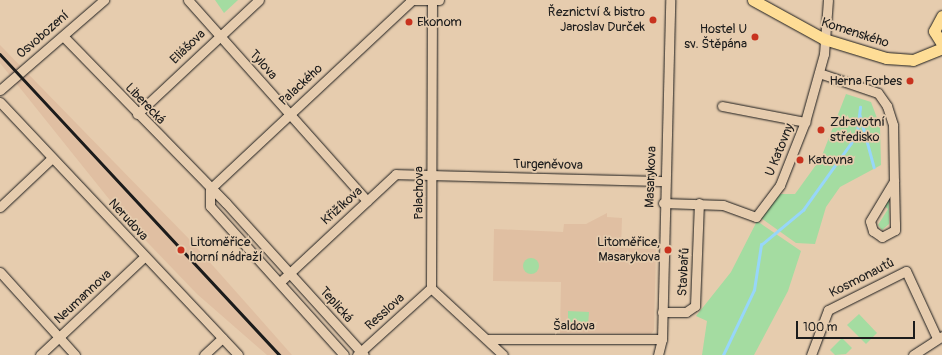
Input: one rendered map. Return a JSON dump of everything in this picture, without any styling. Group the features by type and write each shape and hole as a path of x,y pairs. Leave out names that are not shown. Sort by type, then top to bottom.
{"main road":[{"name":"Komenského","path":"753,0 824,40 886,58 913,59"},
{"path":"913,59 939,41 935,24 942,16"},
{"path":"913,59 942,48"}],"street":[{"name":"Osvobození","path":"0,90 104,0"},
{"name":"Tylova","path":"188,0 368,201"},
{"name":"Eliášova","path":"137,114 219,35 258,0"},
{"path":"410,1 434,0"},
{"name":"Palachova","path":"431,288 434,0"},
{"name":"Masarykova","path":"658,355 662,339 663,203 670,0"},
{"name":"U Katovny","path":"663,203 723,205 756,217 780,185 805,122 819,73 828,0"},
{"name":"Palackého","path":"210,189 410,1"},
{"name":"Liberecká","path":"63,36 290,271"},
{"path":"819,73 878,94 887,106 893,125 895,230 882,237 873,231 870,221 894,181"},
{"name":"Nerudova","path":"0,102 144,257 238,355"},
{"path":"722,106 805,122"},
{"path":"0,207 52,158"},
{"name":"Křižíkova","path":"280,282 290,271 396,174 432,175"},
{"name":"Turgeněvova","path":"432,175 664,181"},
{"path":"210,189 210,206 280,282"},
{"name":"Stavbařů","path":"662,312 686,312 695,306 699,203"},
{"name":"Neumannova","path":"40,355 144,257"},
{"name":"Teplická","path":"290,271 360,354"},
{"name":"Kosmonautů","path":"811,355 828,310 906,271 939,337"},
{"path":"0,272 75,355"},
{"name":"Teplická","path":"280,282 344,355"},
{"path":"431,288 503,355"},
{"name":"Resslova","path":"360,354 431,288"},
{"path":"913,355 939,337"},
{"path":"204,355 222,338"},
{"name":"Šaldova","path":"487,339 662,339"}],"shaded area":[{"path":"0,45 191,241 292,355 267,355 197,294 125,219 0,63"},
{"path":"607,213 607,217 622,218 621,248 656,249 654,330 651,334 560,333 561,282 493,281 494,229 563,232 564,224 586,224"}],"green space":[{"path":"215,0 238,0 224,13"},
{"path":"846,94 871,102 880,126 881,165 840,187 826,207 815,244 796,243 761,218 776,194 795,194 821,158"},
{"path":"889,199 889,224 882,230 878,225 888,209 884,206"},
{"path":"757,221 801,251 788,291 754,355 702,355 707,321 696,316 731,272"},
{"path":"531,258 538,263 539,266 534,273 531,274 524,269 523,266 528,259"},
{"path":"568,311 589,312 588,326 568,325"},
{"path":"859,314 877,333 866,344 847,325"},
{"path":"842,338 852,348 846,354 835,355 830,350"}],"waterway":[{"path":"723,355 754,290 761,245 803,210 851,143 857,132 860,107"},
{"path":"860,115 874,167"}],"railway":[{"path":"0,54 280,355"}],"place":[{"name":"Řeznictví & bistro Jaroslav Durček","path":"653,20"},
{"name":"Ekonom","path":"409,22"},
{"name":"Hostel U sv. Štěpána","path":"755,37"},
{"name":"Herna Forbes","path":"910,81"},
{"name":"Zdravotní středisko","path":"821,130"},
{"name":"Katovna","path":"800,160"},
{"name":"Litoměřice horní nádraží","path":"181,250"},
{"name":"Litoměřice, Masarykova","path":"668,250"}]}
